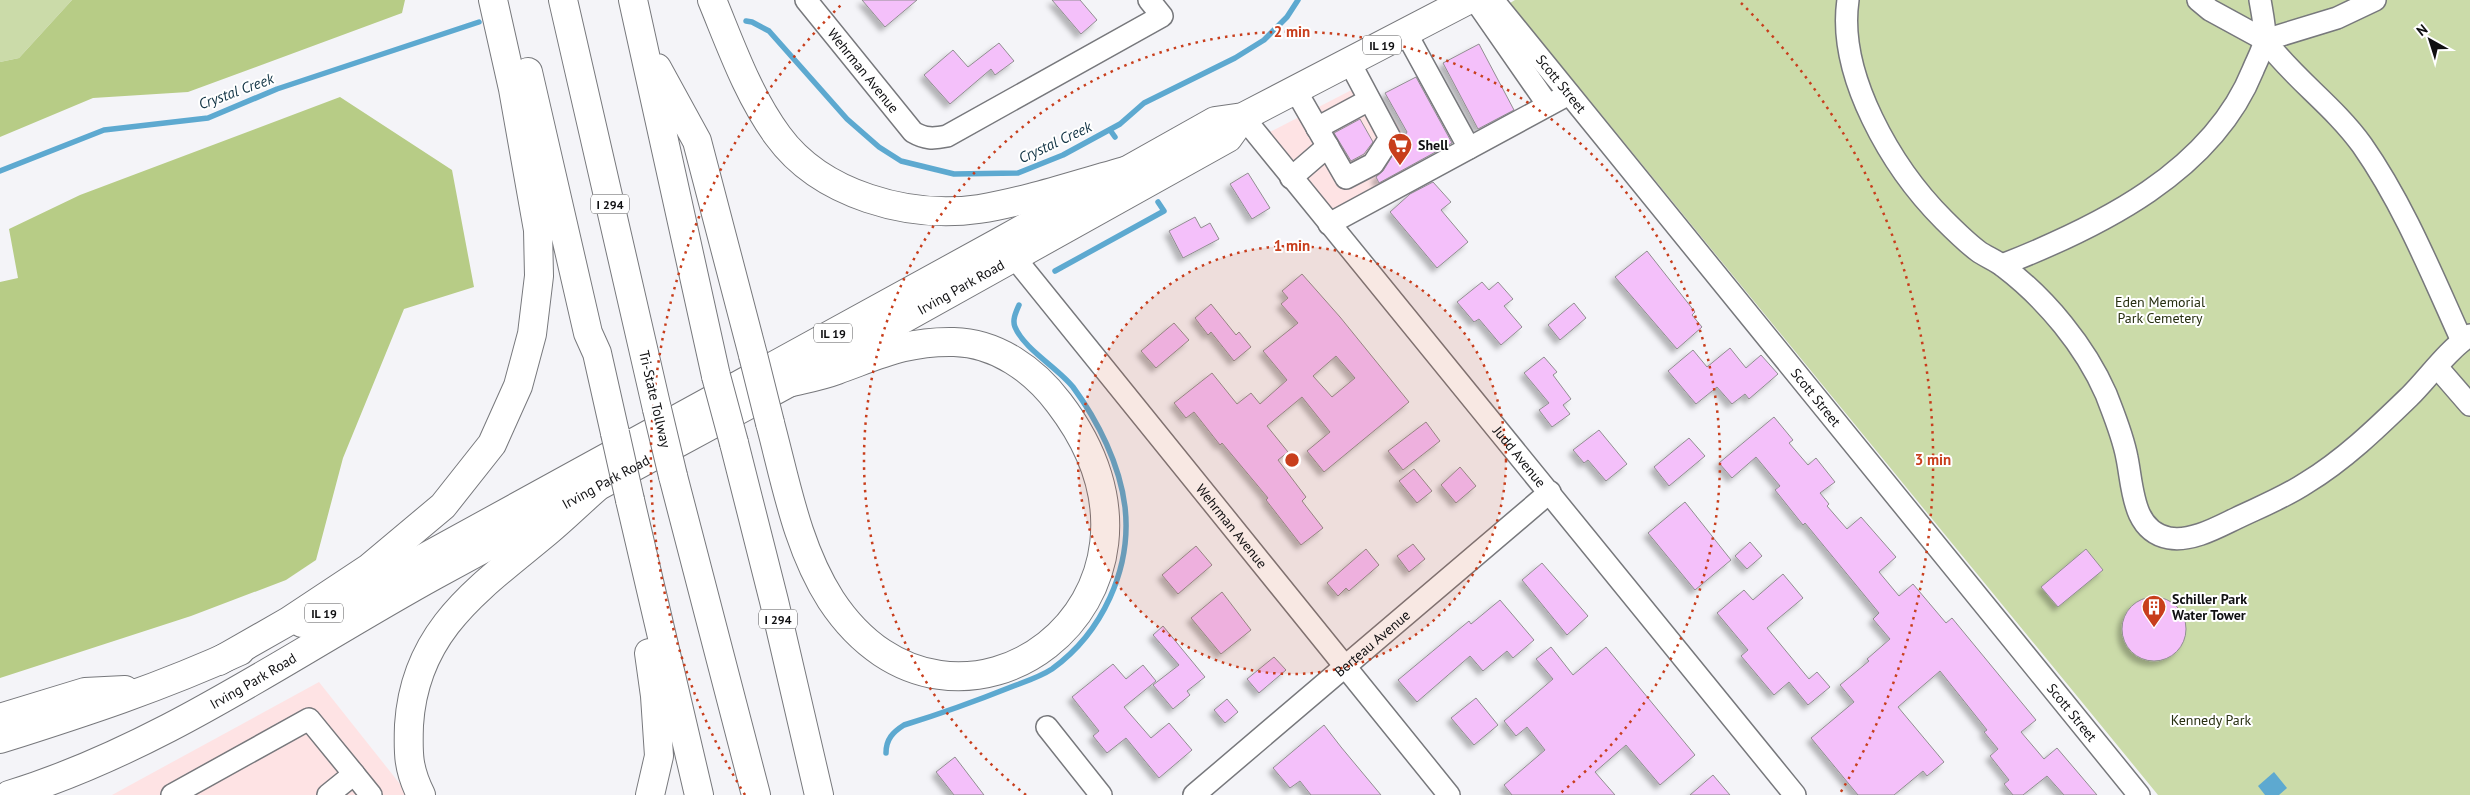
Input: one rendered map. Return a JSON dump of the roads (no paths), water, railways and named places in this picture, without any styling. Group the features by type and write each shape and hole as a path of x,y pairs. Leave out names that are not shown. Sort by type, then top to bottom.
{"main road":[{"path":"219,661 289,621 369,568 443,506 492,444 518,386 532,334 539,276 538,230 513,89 493,0"},
{"path":"510,0 588,333 597,353 611,435 626,502 699,795"},
{"name":"Tri-State Tollway","path":"563,0 674,476 756,795"},
{"name":"I 294","path":"633,0 716,376 774,601 819,795"},
{"path":"712,0 753,95 778,136 808,168 834,184 892,204 944,211 978,209 1129,170"},
{"name":"Irving Park Road","path":"0,739 95,710 154,688 219,661 329,610 1215,121 1243,117 1468,0"},
{"path":"641,38 697,141 798,530 831,600 867,642 885,654 921,671 943,675 964,675 1002,670 1033,656 1067,627 1091,594 1103,560 1105,521 1097,475 1083,440 1065,410 1043,386 1013,360 996,350 955,342 932,342 906,346 873,355 836,370 788,383"},
{"name":"Irving Park Road","path":"9,795 43,790 122,751 240,688 432,576 788,383 1228,138 1243,117"},
{"path":"421,795 411,774 409,751 410,703 430,647 446,621 484,582 548,531 595,489"},
{"path":"626,502 637,584 656,696 659,756 650,795"},
{"path":"0,718 85,692 154,688"}],"street":[{"name":"Wehrman Avenue","path":"806,0 902,120 913,132 924,138 946,136 1156,8"},
{"path":"1475,0 1548,105"},
{"name":"Scott Street","path":"1493,0 2139,795"},
{"path":"1848,0 1846,17 1849,49 1857,82 1890,150 1916,188 1943,219 1978,251 2002,265 2026,285 2062,324 2086,358 2104,390 2116,419 2139,514 2147,527 2156,533 2170,538 2190,537 2223,525 2306,483 2349,452 2410,396 2466,338 2395,198 2362,145 2334,110 2277,56 2265,40 2210,10 2198,0"},
{"path":"2002,265 2047,247 2117,211 2177,170 2205,143 2227,117 2246,86 2265,40 2260,0"},
{"path":"2265,40 2337,18 2375,0"},
{"path":"1406,33 1469,148"},
{"path":"1296,91 1346,178 1373,164 1390,138 1350,62"},
{"path":"1329,224 1569,94"},
{"path":"1291,178 1323,137 1369,100"},
{"name":"Judd Avenue","path":"1243,117 1795,795"},
{"name":"Wehrman Avenue","path":"1014,257 1449,795"},
{"path":"2437,367 2470,405"},
{"name":"Berteau Avenue","path":"1194,795 1550,492"},
{"path":"172,795 309,718 371,795"},
{"path":"1047,727 1102,795"},
{"path":"328,795 354,774"}],"water":[{"path":"2274,772 2287,788 2279,795 2265,795 2258,786"}],"waterway":[{"name":"Crystal Creek","path":"746,21 769,31 847,119 879,147 901,161 954,174 1018,173 1063,155 1120,124 1144,103 1235,58 1264,40 1287,17 1298,0"},
{"name":"Crystal Creek","path":"0,171 104,130 208,118 277,89 479,22"},
{"path":"1110,130 1115,137"},
{"path":"1055,271 1164,211 1158,202"},
{"path":"886,753 887,744 891,736 904,725 985,697 1032,679 1052,669 1070,654 1099,618 1110,598 1118,576 1124,553 1126,530 1125,507 1113,460 1091,414 1073,387 1033,351 1019,335 1014,322 1019,305"}],"place":[{"name":"Shell","path":"1400,166"},
{"name":"Schiller Park Water Tower","path":"2154,628"}],"park label":[{"name":"Eden Memorial Park Cemetery","path":"2160,310"},
{"name":"Kennedy Park","path":"2211,720"}]}
